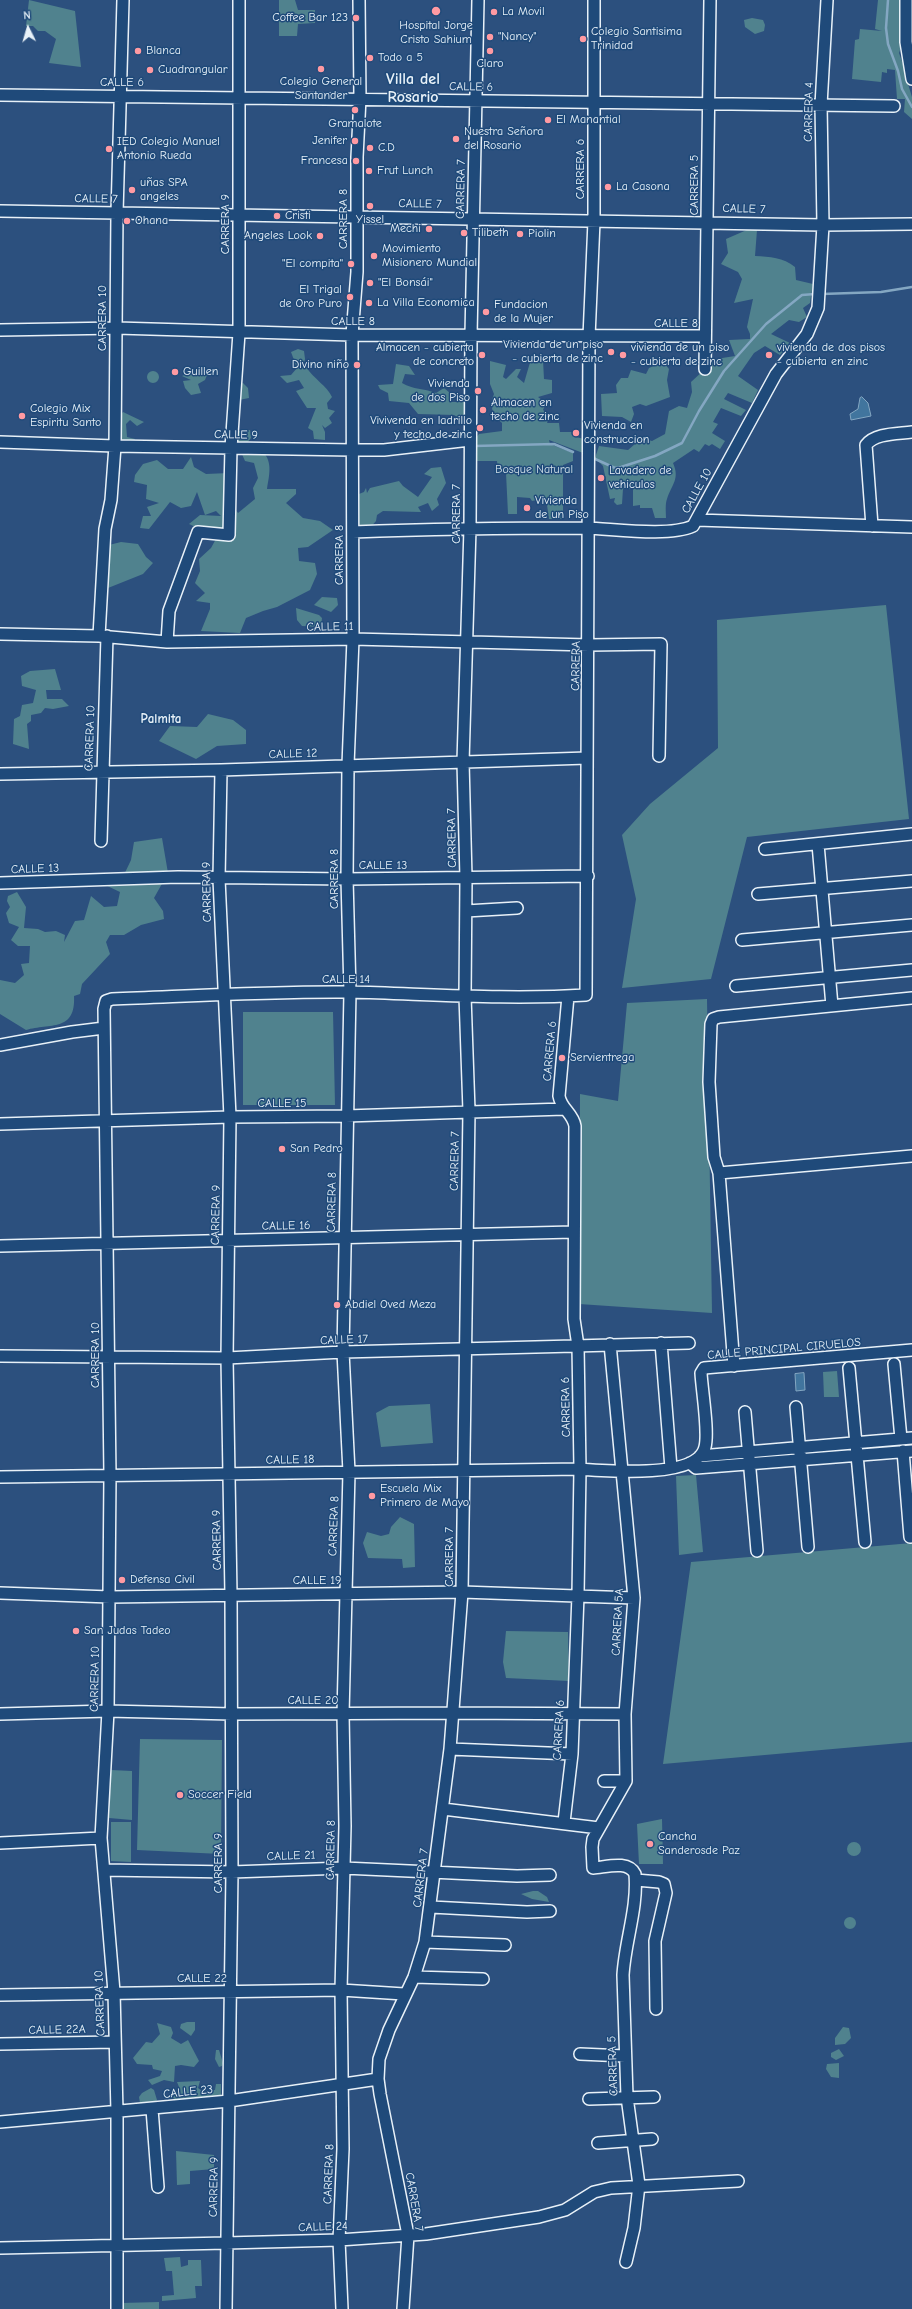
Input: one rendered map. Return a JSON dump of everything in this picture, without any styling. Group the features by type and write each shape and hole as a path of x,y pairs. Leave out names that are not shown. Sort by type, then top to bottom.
{"street":[{"name":"CARRERA 10","path":"101,841 105,529 111,500 115,446 117,213 123,0"},
{"name":"CARRERA 9","path":"167,642 169,611 198,532 229,535 231,448 239,333 239,0"},
{"name":"CARRERA 8","path":"342,2309 339,2240 343,2149 341,1990 344,1868 343,1714 349,1472 343,1352 346,1116 350,992 347,879 348,765 353,639 352,336 357,272 357,157 360,98 359,0"},
{"name":"CARRERA 7","path":"403,2309 408,2235 378,2079 379,2059 404,1994 414,1977 425,1942 431,1907 454,1713 462,1592 469,1111 465,996 466,878 463,762 468,641 471,334 478,0"},
{"name":"CARRERA 6","path":"589,337 594,221 594,0"},
{"name":"CARRERA 5","path":"705,369 710,0"},
{"name":"CARRERA 4","path":"823,225 821,105 827,0"},
{"path":"906,0 906,42 912,79"},
{"name":"CALLE 6","path":"0,95 239,96 894,106"},
{"name":"CALLE 7","path":"0,211 594,221 708,221 823,225 912,224"},
{"name":"CALLE 10","path":"353,532 470,528 588,528 675,531 693,526 776,374 807,334 818,308 823,225"},
{"name":"CALLE 8","path":"0,330 116,328 352,336 471,334 589,337 705,336"},
{"name":"CARRERA","path":"586,995 588,876 587,758 589,645 589,337"},
{"path":"872,526 866,445 870,440 877,437 912,432"},
{"name":"CALLE 9","path":"0,442 115,446 352,450 389,449 470,441"},
{"path":"697,520 912,527"},
{"name":"CALLE 11","path":"0,634 103,636 167,642 353,639 589,645 661,644 659,756"},
{"name":"CALLE 12","path":"0,774 221,770 587,758"},
{"name":"CARRERA 9","path":"221,770 219,879 230,1117 227,1358 232,1714 232,1872 226,2309"},
{"path":"765,848 912,834"},
{"path":"818,844 832,1006"},
{"name":"CALLE 13","path":"0,883 178,877 219,879 347,879 588,876"},
{"path":"758,894 912,881"},
{"path":"466,911 517,908"},
{"path":"742,940 912,925"},
{"path":"736,986 912,970"},
{"name":"CALLE 14","path":"106,1001 112,999 350,992 465,996 586,995"},
{"name":"CARRERA 6","path":"564,1822 572,1754 578,1595 580,1469 578,1346 574,1319 573,1232 575,1126 571,1114 564,1109 559,1096 568,996"},
{"path":"734,1366 719,1173 714,1157 709,1082 711,1024 713,1020 719,1017 912,998"},
{"name":"CARRERA 10","path":"106,1001 104,1009 104,1028 108,1244 110,1597 108,1711 101,1838 114,1992 117,2112 117,2309"},
{"path":"0,1045 72,1032 104,1028"},
{"name":"CALLE 15","path":"0,1124 230,1117 346,1116 564,1109"},
{"path":"719,1173 912,1156"},
{"name":"CALLE 16","path":"0,1246 573,1232"},
{"path":"661,1343 671,1468"},
{"name":"CALLE 17","path":"0,1356 227,1358 343,1352 689,1343"},
{"name":"CARRERA 5A","path":"610,1344 634,1598 625,1714 626,1781"},
{"name":"CALLE PRINCIPAL CIRUELOS","path":"707,1459 701,1374 704,1368 912,1350"},
{"path":"894,1364 907,1439"},
{"path":"849,1368 865,1542"},
{"path":"796,1407 808,1547"},
{"path":"745,1412 757,1551"},
{"path":"857,1449 907,1439"},
{"path":"907,1439 896,1446 907,1451"},
{"path":"580,1469 622,1472 671,1468 690,1463 696,1468 707,1459 748,1452 800,1453 857,1449 907,1451"},
{"path":"907,1451 910,1537"},
{"path":"707,1459 749,1463 800,1453"},
{"name":"CALLE 18","path":"0,1477 580,1469"},
{"name":"CALLE 19","path":"0,1594 110,1597 462,1592 634,1598"},
{"name":"CALLE 20","path":"0,1714 108,1711 232,1714 625,1714"},
{"path":"450,1749 572,1754"},
{"path":"443,1809 564,1822 599,1828 626,1781 604,1781"},
{"name":"CARRERA 5","path":"599,1828 592,1847 593,1868 627,1866 632,1868 636,1880 631,1924 624,1958 627,2097 639,2185 634,2228 626,2262"},
{"path":"0,1842 101,1838"},
{"name":"CALLE 21","path":"104,1870 232,1872 344,1868 517,1876 550,1875"},
{"path":"636,1880 659,1882 664,1884 666,1893 655,1941 656,2009"},
{"path":"431,1907 526,1912 550,1911"},
{"path":"425,1942 505,1946"},
{"path":"414,1977 483,1979"},
{"name":"CALLE 22","path":"0,1995 114,1992 341,1990 404,1994"},
{"name":"CALLE 22A","path":"0,2044 115,2042"},
{"path":"580,2054 625,2056"},
{"name":"CALLE 23","path":"0,2122 229,2101 342,2083 378,2079"},
{"path":"589,2099 654,2097"},
{"path":"152,2109 158,2187"},
{"path":"598,2143 652,2139"},
{"name":"CALLE 24","path":"0,2248 339,2240 408,2235 449,2231 539,2217 565,2210 594,2192 639,2185 738,2181"}],"green space":[{"path":"29,0 75,11 81,67 49,63 56,39 45,31 38,31 33,26 26,26"},
{"path":"279,0 295,0 298,10 315,10 315,23 298,24 297,36 279,36"},
{"path":"878,0 905,0 904,38 899,53 904,67 909,70 908,84 912,97 912,119 904,112 905,99 897,99 895,70 887,69 887,73 882,72 881,82 852,79 855,40 859,39 860,29 882,31 875,29"},
{"path":"752,18 763,20 765,25 764,31 755,34 745,27 744,20"},
{"name":"Bosque Natural","path":"749,229 757,230 755,256 776,258 786,261 795,267 796,280 813,284 810,303 803,308 807,317 799,322 789,320 771,334 790,343 780,355 765,346 754,353 738,376 758,390 752,403 728,393 724,399 746,410 741,416 721,408 713,422 718,424 712,433 725,441 720,449 712,444 709,446 705,444 699,452 694,449 673,463 676,473 666,501 666,518 655,518 652,508 640,508 640,505 633,506 633,489 623,489 622,504 617,505 614,502 615,498 610,499 603,466 595,458 599,446 628,450 642,438 652,441 665,434 669,411 679,406 687,408 692,392 691,382 716,359 735,356 729,340 750,339 750,334 747,327 753,299 734,303 742,279 738,272 721,264 728,253 726,239"},
{"path":"298,349 304,351 305,359 303,367 306,367 327,389 332,397 327,403 328,409 335,411 329,418 332,423 325,428 322,425 325,432 325,440 314,439 313,431 308,428 316,408 307,408 296,391 304,388 299,380 287,383 280,376 291,375 297,368 291,352"},
{"name":"Bosque Natural","path":"531,359 543,360 544,379 552,380 552,393 538,397 546,403 543,410 550,416 547,423 559,423 560,432 572,432 572,436 584,439 583,453 549,440 550,444 573,453 573,461 563,465 563,519 549,519 546,498 532,501 530,498 517,497 517,514 508,514 506,473 498,470 497,461 475,461 475,439 479,434 502,431 502,423 492,410 492,398 494,394 490,384 490,361 506,365 503,377 506,379 516,369 521,369 517,377 524,383"},
{"path":"663,362 669,369 667,380 670,397 646,406 640,404 632,407 634,414 631,422 622,417 602,416 601,394 617,393 616,385 621,378 628,378 631,370 646,374 649,368"},
{"path":"396,364 409,366 415,375 405,374 402,383 406,385 436,393 444,388 450,393 451,402 458,402 466,398 466,422 454,415 418,414 409,403 389,401 388,393 380,389 378,385 393,384"},
{"path":"196,370 209,370 205,380 198,384 201,393 191,395 185,388 183,381 191,380 182,376"},
{"path":"151,371 155,371 159,377 155,383 151,383 147,379 147,375"},
{"path":"243,383 248,388 249,398 239,400 237,385"},
{"path":"123,412 144,422 137,426 130,420 126,424 127,437 135,439 134,442 120,441 120,416"},
{"path":"237,429 239,431 250,430 251,438 246,444 242,442 237,443 235,432"},
{"path":"241,452 263,452 269,465 267,489 296,489 296,494 286,503 303,518 320,521 333,530 308,547 298,548 299,561 315,563 317,574 310,590 277,607 246,618 240,633 201,631 210,609 210,603 196,601 205,593 195,583 200,571 199,559 211,548 217,537 189,524 200,515 221,516 216,511 205,515 197,492 191,506 181,508 170,502 149,529 140,528 143,516 151,516 147,507 159,503 146,499 147,485 134,482 135,475 143,464 157,460 168,469 183,469 191,457 194,467 206,474 229,473 232,505 238,513 255,499 253,488 258,478 254,463 245,461"},
{"path":"441,467 446,483 437,499 439,505 432,511 428,503 418,507 421,512 383,511 377,515 376,521 369,529 354,529 354,496 364,492 366,488 367,493 370,488 399,481 403,486 418,497 432,477 424,474 431,468"},
{"path":"121,542 138,544 146,557 153,563 143,574 108,588 109,545"},
{"path":"322,597 337,598 338,605 331,612 314,605"},
{"path":"886,605 909,819 747,837 711,979 622,988 636,899 622,835 650,804 718,748 717,620"},
{"path":"296,608 319,615 322,618 321,627 302,626 297,620"},
{"path":"55,669 61,690 46,690 47,699 62,699 69,706 53,709 45,708 41,713 31,715 31,721 27,724 29,749 13,744 14,719 20,716 22,705 33,703 36,690 22,686 21,676 30,671"},
{"path":"208,714 233,720 246,730 246,744 217,746 196,759 159,741 170,726 197,727"},
{"path":"162,838 168,873 154,898 163,911 164,919 141,925 124,935 110,935 106,942 110,954 82,984 80,994 74,996 71,1016 66,1021 52,1026 26,1030 0,1014 0,980 15,983 24,975 21,964 29,963 30,946 18,946 11,940 19,927 9,923 6,913 10,907 7,901 8,896 17,892 26,907 24,928 38,929 45,932 56,931 65,935 64,942 75,921 84,920 91,896 104,907 117,906 120,892 101,883 122,879 131,860 134,842"},
{"path":"707,999 712,1313 579,1304 580,1094 618,1101 627,1003"},
{"path":"243,1012 333,1012 335,1105 243,1105"},
{"path":"837,1371 839,1397 824,1397 823,1372"},
{"path":"430,1404 433,1443 381,1447 376,1413 389,1406"},
{"path":"696,1475 703,1552 679,1555 676,1476"},
{"path":"400,1517 414,1524 415,1567 403,1568 402,1559 368,1558 363,1543 367,1532 381,1536 389,1534 391,1527"},
{"path":"912,1543 912,1742 663,1764 691,1562"},
{"path":"506,1631 568,1632 569,1681 506,1678 503,1662"},
{"name":"Soccer Field","path":"140,1739 222,1740 221,1854 137,1850"},
{"path":"111,1770 132,1771 132,1820 109,1818"},
{"name":"Cancha Sanderosde Paz","path":"662,1819 663,1864 639,1864 637,1824"},
{"path":"111,1822 131,1822 131,1862 111,1861"},
{"path":"854,1842 859,1844 861,1849 859,1854 854,1856 849,1854 847,1849 849,1844"},
{"path":"538,1891 547,1897 549,1902 532,1899 521,1894"},
{"path":"848,1917 852,1917 856,1923 852,1929 848,1929 844,1925 844,1921"},
{"path":"195,2022 195,2030 191,2036 180,2028 181,2024"},
{"path":"157,2023 171,2027 173,2033 171,2038 181,2044 188,2040 199,2061 194,2067 181,2065 175,2066 174,2082 164,2080 152,2085 148,2080 160,2076 162,2071 153,2069 152,2065 137,2064 133,2058 146,2042 152,2043 160,2034"},
{"path":"843,2027 849,2028 851,2038 845,2044 835,2045 835,2038"},
{"path":"839,2049 844,2056 836,2060 831,2057 831,2053"},
{"path":"216,2050 219,2050 223,2063 222,2066 219,2067 215,2059"},
{"path":"839,2063 839,2078 831,2077 826,2069 827,2064"},
{"path":"200,2081 198,2088 202,2091 215,2090 216,2084 221,2084 221,2096 182,2102 173,2098 179,2087 177,2082"},
{"path":"151,2088 154,2090 157,2100 151,2107 140,2103 139,2097 142,2093"},
{"path":"176,2151 214,2155 214,2169 190,2171 190,2184 177,2185"},
{"path":"180,2257 181,2267 188,2265 188,2260 201,2260 202,2286 195,2286 196,2298 162,2301 162,2296 174,2295 172,2271 166,2271 164,2258"},
{"path":"159,2302 159,2309 121,2309 121,2303"}],"water":[{"path":"862,397 868,403 871,416 851,420 850,414 858,409 860,398"},
{"path":"804,1373 805,1390 796,1391 795,1374"}],"waterway":[{"path":"888,0 886,28 888,44 898,71 902,89 912,107"},
{"path":"822,294 881,292 912,287"},
{"path":"593,458 615,468 621,467 655,456 682,443 699,411 724,371 766,324 802,295 815,294"},
{"path":"474,446 554,444 573,452"}],"place":[{"name":"Hospital Jorge Cristo Sahium","path":"436,11"},
{"name":"La Movil","path":"494,12"},
{"name":"Coffee Bar 123","path":"356,18"},
{"name":"\"Nancy\"","path":"490,37"},
{"name":"Colegio Santisima Trinidad","path":"583,39"},
{"name":"Blanca","path":"138,51"},
{"name":"Claro","path":"490,51"},
{"name":"Todo a 5","path":"370,58"},
{"name":"Colegio General Santander","path":"321,69"},
{"name":"Cuadrangular","path":"150,70"},
{"name":"Gramalote","path":"355,110"},
{"name":"El Manantial","path":"548,120"},
{"name":"Nuestra Señora del Rosario","path":"456,139"},
{"name":"Jenifer","path":"355,141"},
{"name":"C.D","path":"370,148"},
{"name":"IED Colegio Manuel Antonio Rueda","path":"109,149"},
{"name":"Francesa","path":"356,161"},
{"name":"Frut Lunch","path":"369,171"},
{"name":"La Casona","path":"608,187"},
{"name":"uñas SPA angeles","path":"132,190"},
{"name":"Yissel","path":"370,206"},
{"name":"Cristi","path":"277,216"},
{"name":"Ohana","path":"127,221"},
{"name":"Mechi","path":"429,229"},
{"name":"Tilibeth","path":"464,233"},
{"name":"Piolin","path":"520,234"},
{"name":"Angeles Look","path":"320,236"},
{"name":"Movimiento Misionero Mundial","path":"374,256"},
{"name":"\"El compita\"","path":"351,264"},
{"name":"\"El Bonsái\"","path":"370,283"},
{"name":"El Trigal de Oro Puro","path":"350,297"},
{"name":"La Villa Economica","path":"369,303"},
{"name":"Fundacion de la Mujer","path":"486,312"},
{"name":"Vivienda de un piso - cubierta de zinc","path":"611,352"},
{"name":"Almacen - cubierta de concreto","path":"482,355"},
{"name":"vivienda de un piso - cubierta de zinc","path":"623,355"},
{"name":"vivienda de dos pisos - cubierta en zinc","path":"769,355"},
{"name":"Divino niño","path":"357,365"},
{"name":"Guillen","path":"175,372"},
{"name":"Vivienda de dos Piso","path":"478,391"},
{"name":"Almacen en techo de zinc","path":"483,410"},
{"name":"Colegio Mix Espiritu Santo","path":"22,416"},
{"name":"Vivivenda en ladrillo y techo de zinc","path":"480,428"},
{"name":"Vivienda en construccion","path":"576,433"},
{"name":"Lavadero de vehiculos","path":"601,478"},
{"name":"Vivienda de un Piso","path":"527,508"},
{"name":"Servientrega","path":"562,1058"},
{"name":"San Pedro","path":"282,1149"},
{"name":"Abdiel Oved Meza","path":"337,1305"},
{"name":"Escuela Mix Primero de Mayo","path":"372,1496"},
{"name":"Defensa Civil","path":"122,1580"},
{"name":"San Judas Tadeo","path":"76,1631"},
{"name":"Soccer Field","path":"180,1795"},
{"name":"Cancha Sanderosde Paz","path":"650,1844"}],"district":[{"name":"Villa del Rosario","path":"413,88"},
{"name":"Palmita","path":"161,719"}]}
